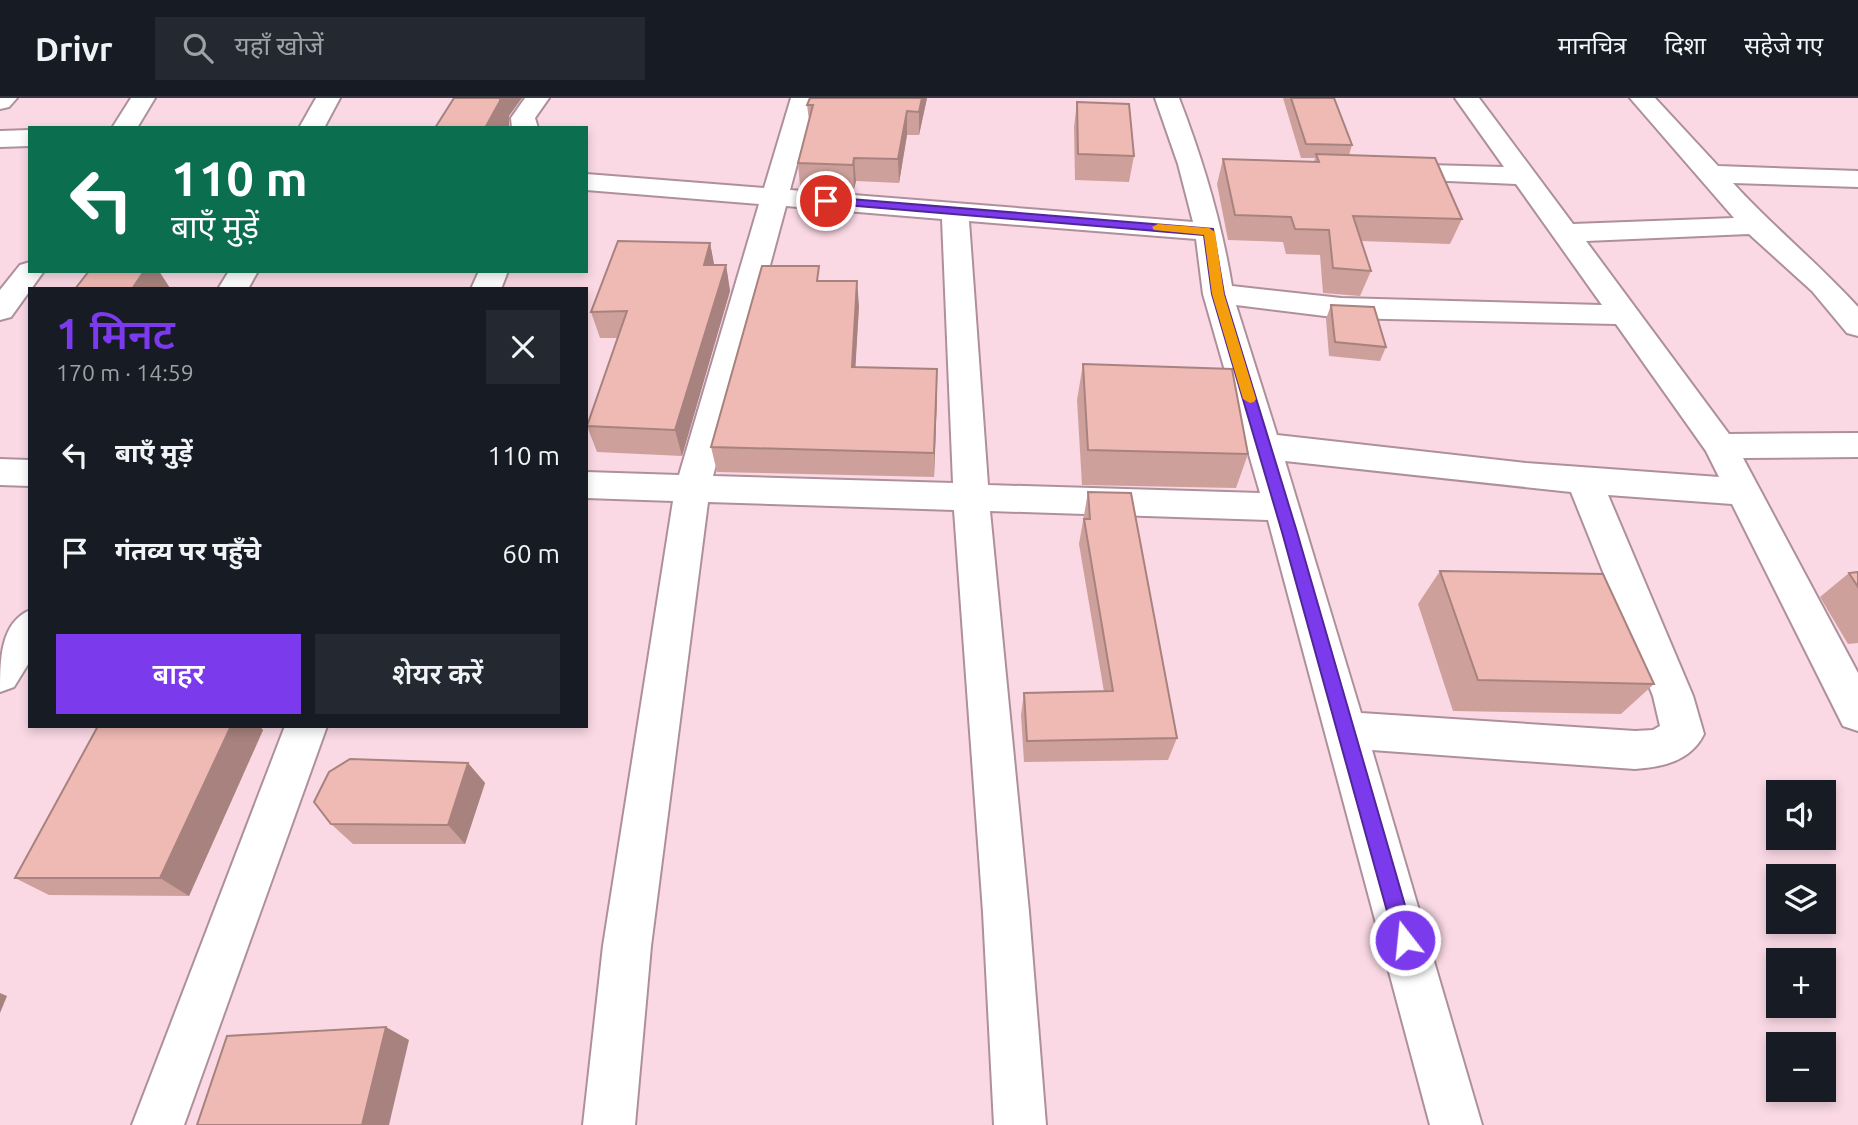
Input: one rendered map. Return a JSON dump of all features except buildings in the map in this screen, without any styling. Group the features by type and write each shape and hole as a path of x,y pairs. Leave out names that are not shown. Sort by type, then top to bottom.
{"street":[{"path":"0,103 5,98"},
{"path":"125,126 143,98"},
{"path":"312,126 328,98"},
{"path":"525,126 523,118 537,98"},
{"path":"609,1125 627,946 692,490 803,98"},
{"path":"1167,98 1205,165 1209,232 1218,294 1346,730 1456,1125"},
{"path":"1467,98 1720,446 1858,713"},
{"path":"1636,98 1642,98 1756,225 1822,285 1858,326"},
{"path":"0,139 28,138"},
{"path":"1367,171 1524,176"},
{"path":"1713,174 1858,179"},
{"path":"588,182 1209,232"},
{"path":"954,210 971,499 1005,899 1020,1125"},
{"path":"1566,233 1756,225"},
{"path":"0,310 28,273"},
{"path":"1822,285 1858,284"},
{"path":"1218,294 1341,308 1625,315"},
{"path":"1720,446 1858,445"},
{"path":"1264,446 1584,480 1745,492"},
{"path":"0,472 28,473"},
{"path":"1346,730 1635,750 1660,748 1683,734 1673,695 1584,480"},
{"path":"588,485 1282,507"},
{"path":"0,675 28,629"},
{"path":"158,1125 305,728"}],"slow traffic":[{"path":"1158,227 1209,232 1218,294 1250,399"}],"route":[{"path":"826,201 1209,232 1218,294 1405,940"}]}
